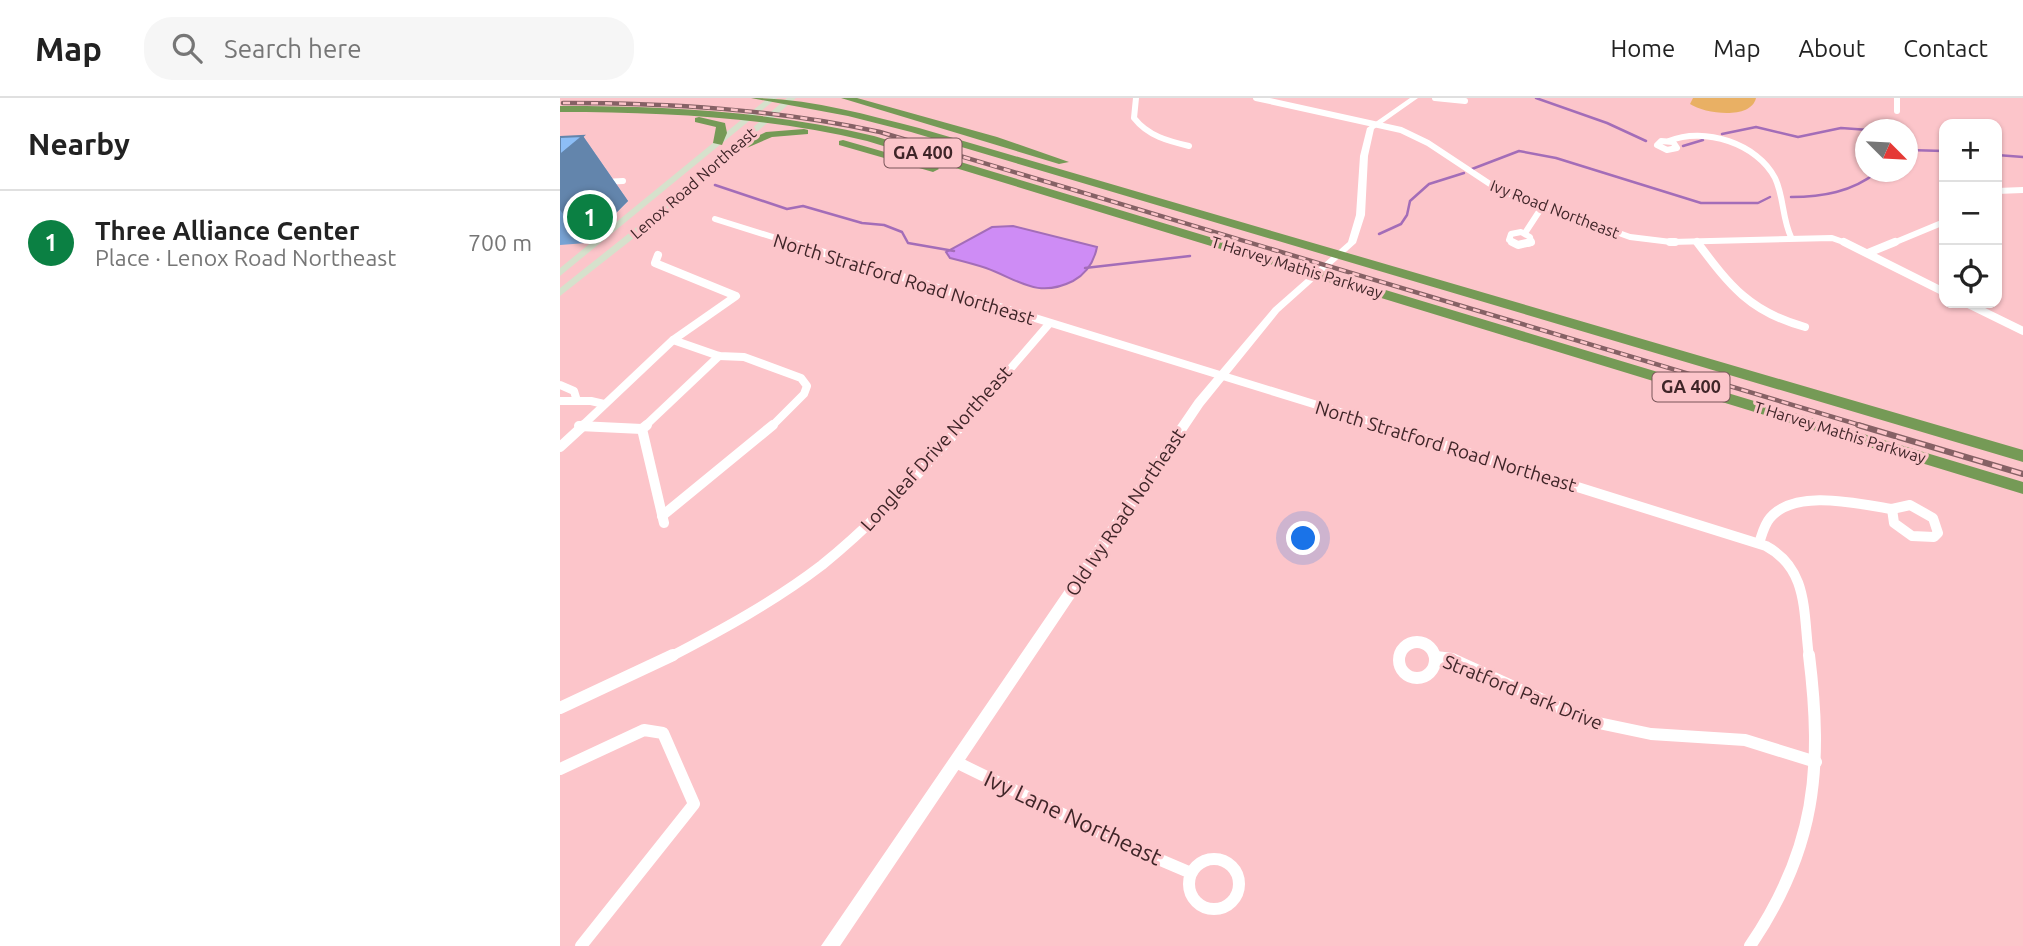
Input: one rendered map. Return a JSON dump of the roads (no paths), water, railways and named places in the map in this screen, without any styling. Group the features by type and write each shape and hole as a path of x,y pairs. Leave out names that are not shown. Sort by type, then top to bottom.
{"highway":[{"path":"560,120 715,118 772,104 811,99 850,99 1012,145 1098,175 1160,202"},
{"path":"739,125 772,104"},
{"path":"772,104 779,122 806,132 1144,229 1275,260"},
{"path":"758,128 772,104"},
{"name":"T Harvey Mathis Parkway","path":"772,104 803,104 872,118 2023,456"},
{"name":"T Harvey Mathis Parkway","path":"560,109 730,113 825,127 913,150 2023,488"},
{"path":"682,119 712,121 721,125 722,133 718,143"},
{"path":"731,151 770,134 806,132"}],"main road":[{"name":"Lenox Road Northeast","path":"560,273 739,125"},
{"name":"Lenox Road Northeast","path":"560,293 758,128"}],"street":[{"path":"1136,98 1134,115 1143,128 1159,137 1189,146"},
{"name":"Ivy Road Northeast","path":"1256,98 1376,123 1421,138 1488,184 1542,207 1630,237 1697,242 1791,237 1832,238 1939,289"},
{"path":"1376,123 1415,98"},
{"path":"1435,98 1465,101"},
{"path":"1896,98 1897,111"},
{"name":"Old Ivy Road Northeast","path":"830,946 1163,454 1219,376 1276,310 1352,243 1359,221 1369,133 1376,123"},
{"path":"1669,141 1691,136 1721,139 1744,145 1762,157 1770,166 1779,190 1786,227 1791,237"},
{"path":"593,179 612,183 623,181"},
{"path":"2002,191 2023,190"},
{"path":"1525,233 1542,207"},
{"name":"North Stratford Road Northeast","path":"715,219 1759,543 1782,554 1791,563 1799,579 1815,725 1816,762 1812,795 1794,864 1778,902 1750,946"},
{"path":"1868,253 1939,224"},
{"path":"1697,242 1741,298 1777,321 1805,327"},
{"path":"560,447 579,426 673,340 736,296 655,263 658,255"},
{"path":"1976,308 2023,331"},
{"name":"Longleaf Drive Northeast","path":"560,708 700,643 766,604 822,564 892,501 1049,324"},
{"path":"642,429 663,519 766,432 804,394 807,387 801,378 744,357 719,356 673,340"},
{"path":"579,426 642,429 719,356"},
{"path":"560,385 574,391 577,401"},
{"path":"560,401 604,404"},
{"path":"1759,543 1770,516 1789,505 1818,500 1892,509 1910,505 1926,512 1937,522 1938,533 1929,538 1906,533 1891,518 1892,509"},
{"name":"Stratford Park Drive","path":"1436,657 1452,659 1589,720 1612,727 1651,734 1745,740 1816,762"},
{"path":"560,769 644,730 663,733 694,804 581,946"},
{"name":"Ivy Lane Northeast","path":"956,762 1130,847 1191,873"}],"waterway":[{"path":"1536,98 1607,123 1646,141"},
{"path":"1722,134 1756,127 1798,137 1841,128 1855,129"},
{"path":"1683,146 1703,140"},
{"path":"1918,150 1939,151"},
{"path":"1472,169 1519,151 1556,158 1701,203 1758,203 1770,197"},
{"path":"2002,155 2023,157"},
{"path":"1379,234 1401,224 1407,215 1410,201 1429,184 1464,173"},
{"path":"1791,197 1836,192 1861,182"},
{"path":"715,185 787,209 803,206 862,223 884,225 902,232 908,243 954,251"},
{"path":"1085,268 1190,256"}],"railway":[{"path":"563,103 722,109 801,118 880,132 1863,426"},
{"path":"1858,425 2023,474"}],"place":[{"name":"Three Alliance Center","path":"590,217"}]}
